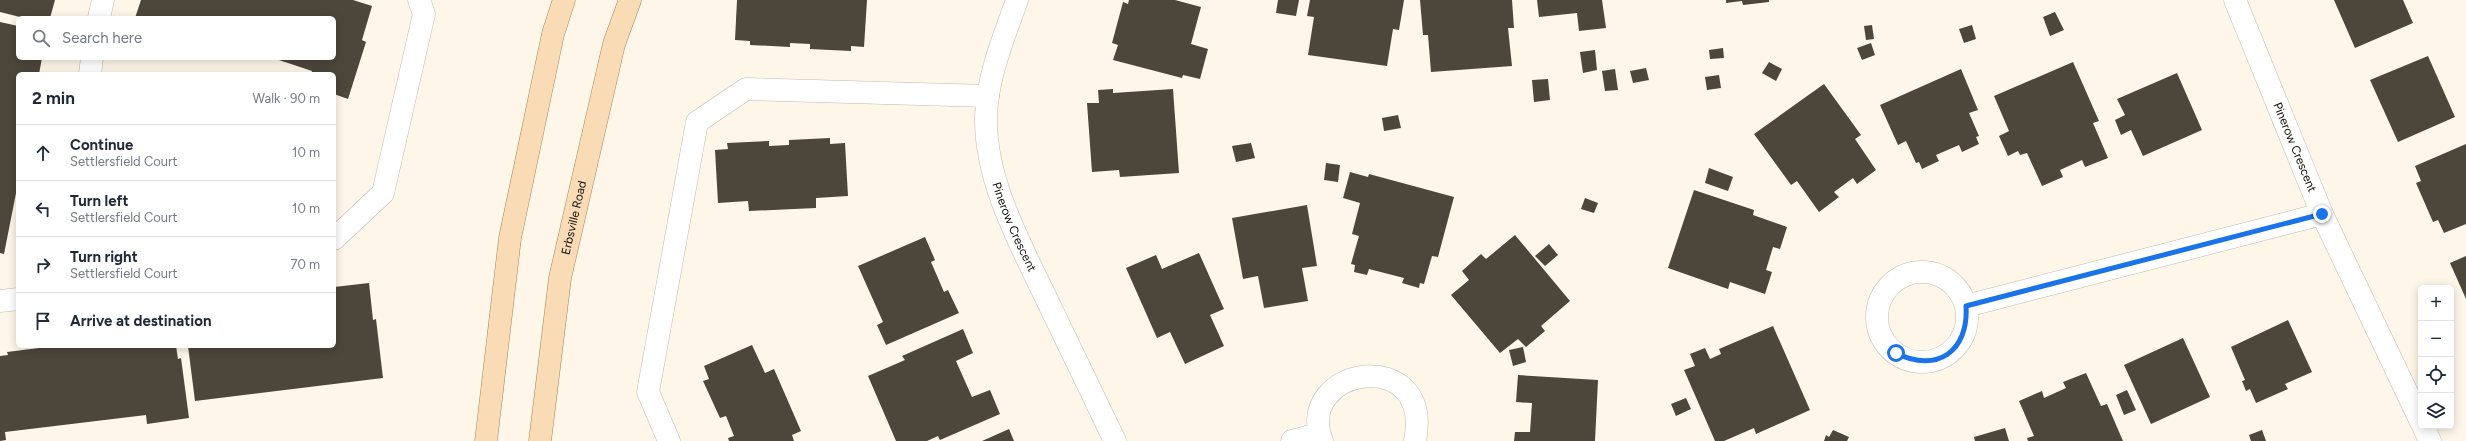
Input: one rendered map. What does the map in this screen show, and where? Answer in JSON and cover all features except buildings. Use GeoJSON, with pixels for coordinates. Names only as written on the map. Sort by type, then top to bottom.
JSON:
{"type":"FeatureCollection","features":[{"type":"Feature","properties":{"kind":"main road"},"geometry":{"type":"LineString","coordinates":[[486,441],[510,238],[553,34],[564,0]]}},
{"type":"Feature","properties":{"kind":"main road","name":"Erbsville Road"},"geometry":{"type":"LineString","coordinates":[[540,441],[560,278],[614,44],[630,0]]}},
{"type":"Feature","properties":{"kind":"street"},"geometry":{"type":"LineString","coordinates":[[99,16],[103,0]]}},
{"type":"Feature","properties":{"kind":"street"},"geometry":{"type":"LineString","coordinates":[[336,237],[383,193],[424,14],[419,0]]}},
{"type":"Feature","properties":{"kind":"street","name":"Pinerow Crescent"},"geometry":{"type":"LineString","coordinates":[[1017,0],[1004,37],[988,96],[986,118],[992,164],[1009,221],[1115,441]]}},
{"type":"Feature","properties":{"kind":"street","name":"Pinerow Crescent"},"geometry":{"type":"LineString","coordinates":[[2235,0],[2322,214],[2418,416]]}},
{"type":"Feature","properties":{"kind":"street"},"geometry":{"type":"LineString","coordinates":[[90,72],[92,60]]}},
{"type":"Feature","properties":{"kind":"street"},"geometry":{"type":"LineString","coordinates":[[669,441],[648,392],[697,122],[746,89],[988,96]]}},
{"type":"Feature","properties":{"kind":"street"},"geometry":{"type":"LineString","coordinates":[[1966,306],[2322,214]]}},
{"type":"Feature","properties":{"kind":"street"},"geometry":{"type":"LineString","coordinates":[[1916,273],[1934,274],[1948,281],[1959,292],[1966,306],[1967,322],[1963,337],[1954,350],[1936,360],[1915,361],[1896,353],[1886,344],[1879,330],[1879,307],[1884,293],[1901,277],[1916,273]]}},
{"type":"Feature","properties":{"kind":"street"},"geometry":{"type":"LineString","coordinates":[[0,301],[16,299]]}},
{"type":"Feature","properties":{"kind":"street"},"geometry":{"type":"LineString","coordinates":[[1292,441],[1320,438],[1319,417],[1325,400],[1341,382],[1365,375],[1383,377],[1398,384],[1410,397],[1415,408],[1418,424],[1415,441]]}},
{"type":"Feature","properties":{"kind":"street"},"geometry":{"type":"LineString","coordinates":[[2424,429],[2430,441]]}},
{"type":"Feature","properties":{"kind":"route"},"geometry":{"type":"LineString","coordinates":[[1896,353],[1910,360],[1921,362],[1936,360],[1954,350],[1963,337],[1967,322],[1966,306],[2322,214]]}}]}
